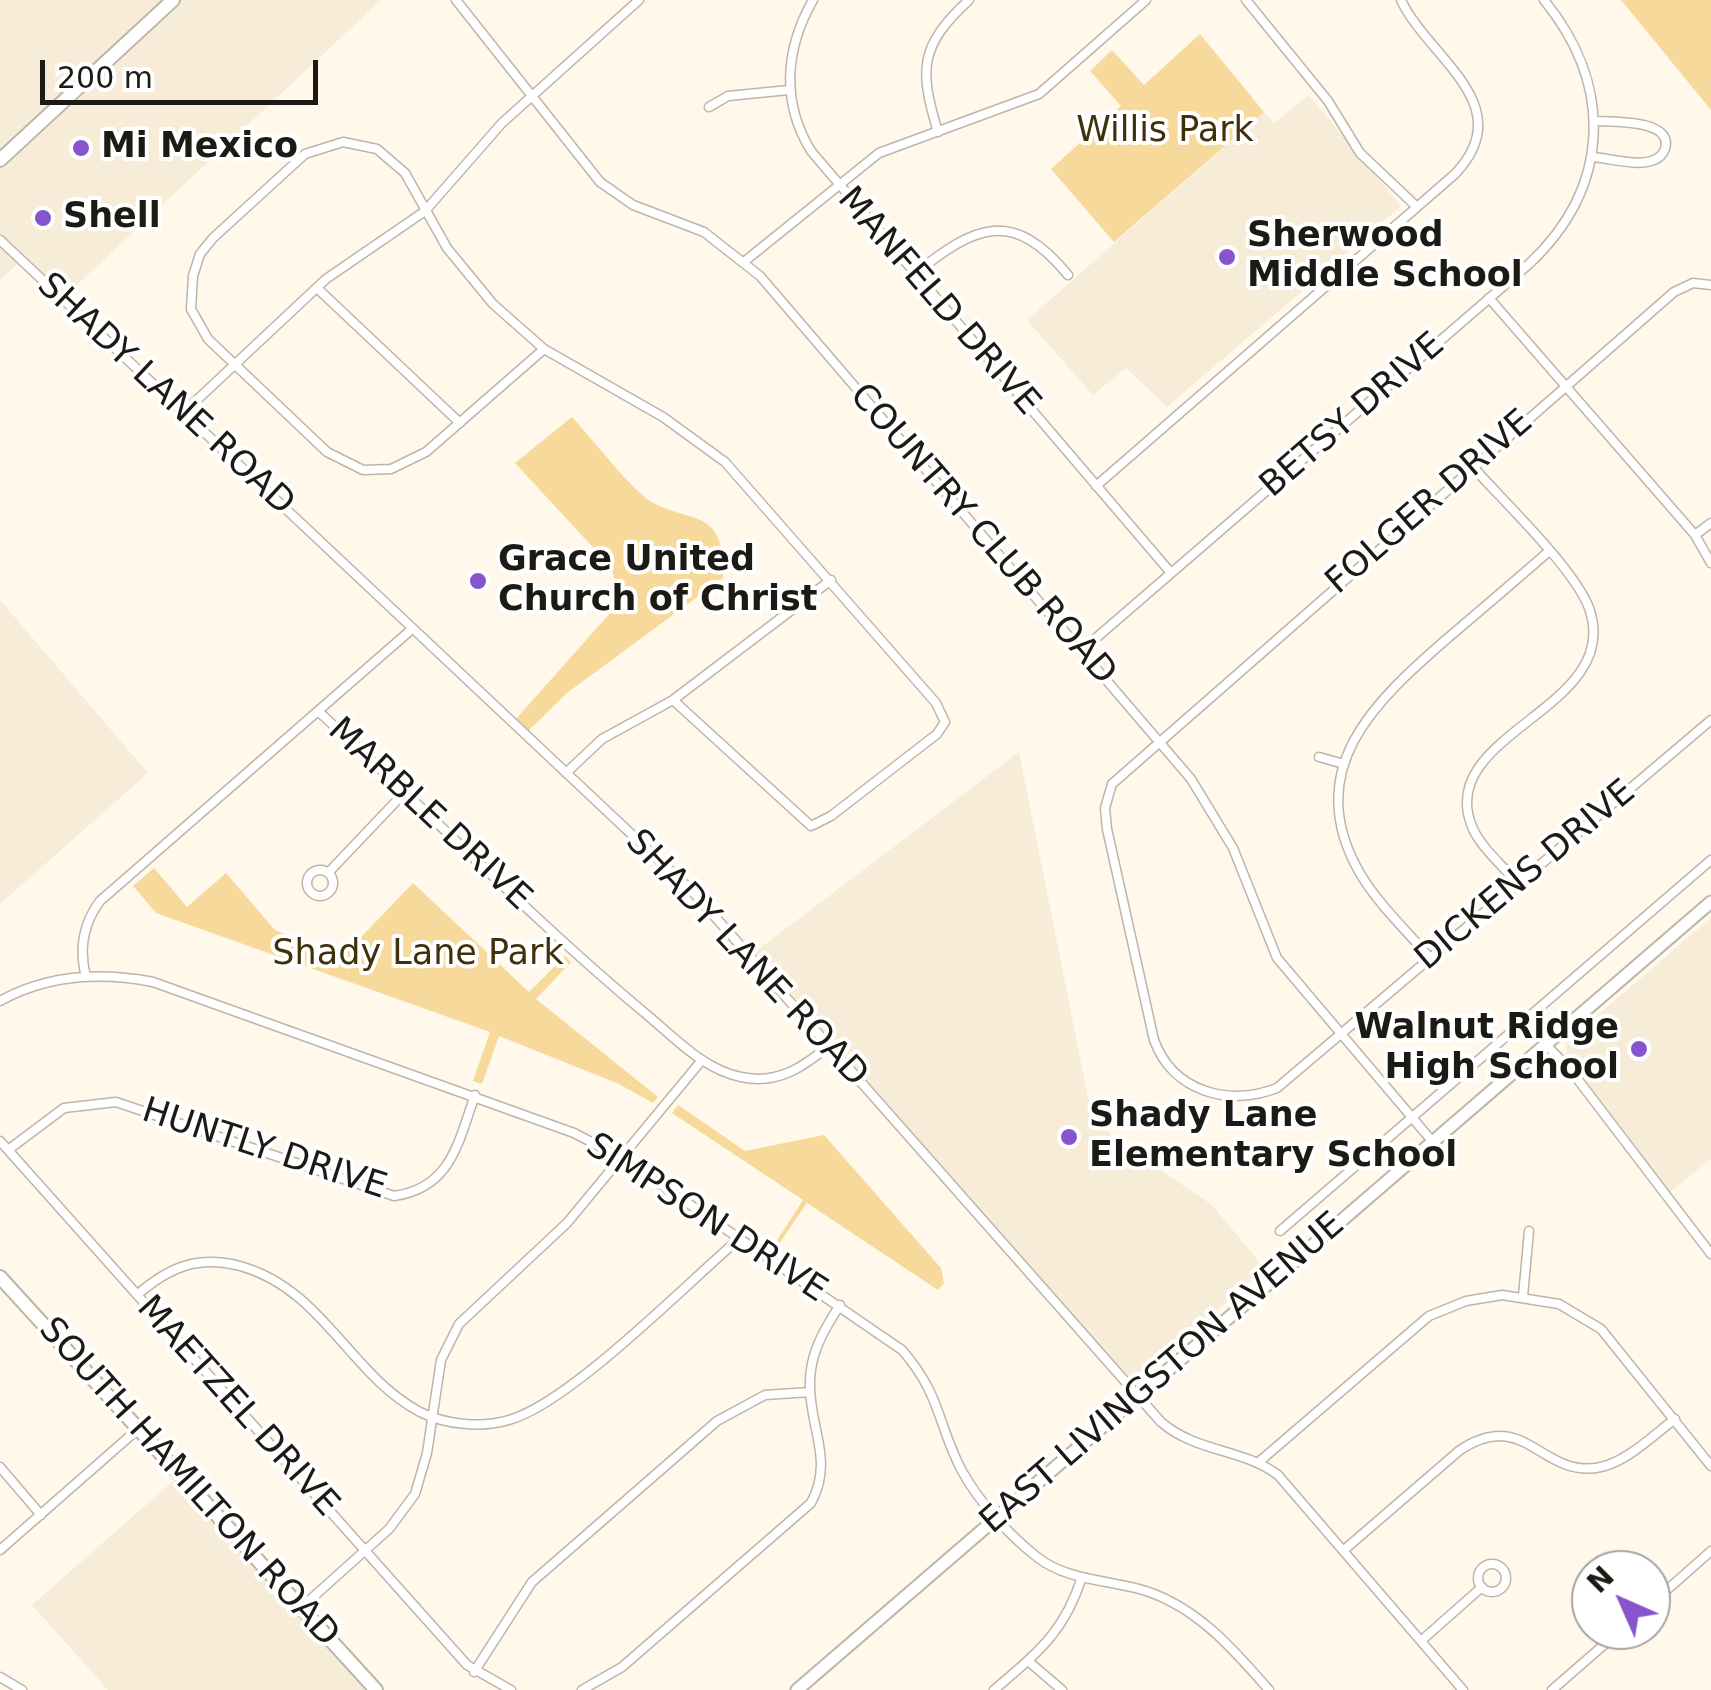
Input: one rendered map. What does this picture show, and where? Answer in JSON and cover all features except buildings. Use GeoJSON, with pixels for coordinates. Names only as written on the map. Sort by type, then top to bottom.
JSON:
{"type":"FeatureCollection","features":[{"type":"Feature","properties":{"kind":"main road"},"geometry":{"type":"LineString","coordinates":[[0,160],[173,0]]}},
{"type":"Feature","properties":{"kind":"main road","name":"EAST LIVINGSTON AVENUE"},"geometry":{"type":"LineString","coordinates":[[796,1690],[1711,902]]}},
{"type":"Feature","properties":{"kind":"main road","name":"SOUTH HAMILTON ROAD"},"geometry":{"type":"LineString","coordinates":[[0,1277],[376,1690]]}},
{"type":"Feature","properties":{"kind":"street"},"geometry":{"type":"LineString","coordinates":[[183,413],[316,288],[425,211],[491,134],[639,0]]}},
{"type":"Feature","properties":{"kind":"street","name":"MANFELD DRIVE"},"geometry":{"type":"LineString","coordinates":[[813,0],[799,24],[789,90],[804,139],[838,185],[1171,574]]}},
{"type":"Feature","properties":{"kind":"street"},"geometry":{"type":"LineString","coordinates":[[938,132],[926,94],[925,65],[939,30],[969,0]]}},
{"type":"Feature","properties":{"kind":"street"},"geometry":{"type":"LineString","coordinates":[[745,261],[879,153],[1039,94],[1146,0]]}},
{"type":"Feature","properties":{"kind":"street"},"geometry":{"type":"LineString","coordinates":[[1246,0],[1328,101],[1360,153],[1417,207]]}},
{"type":"Feature","properties":{"kind":"street"},"geometry":{"type":"LineString","coordinates":[[1096,486],[1464,165],[1476,142],[1478,118],[1468,90],[1400,0]]}},
{"type":"Feature","properties":{"kind":"street","name":"BETSY DRIVE"},"geometry":{"type":"LineString","coordinates":[[1081,651],[1489,298],[1555,236],[1578,200],[1592,157],[1594,121],[1586,68],[1544,0]]}},
{"type":"Feature","properties":{"kind":"street","name":"COUNTRY CLUB ROAD"},"geometry":{"type":"LineString","coordinates":[[463,2],[581,162],[611,191],[646,210],[704,232],[745,261],[1081,651],[1216,816],[1277,958],[1432,1141]]}},
{"type":"Feature","properties":{"kind":"street"},"geometry":{"type":"LineString","coordinates":[[708,107],[728,96],[789,90]]}},
{"type":"Feature","properties":{"kind":"street"},"geometry":{"type":"LineString","coordinates":[[1592,157],[1650,161],[1662,155],[1666,146],[1664,137],[1654,127],[1594,121]]}},
{"type":"Feature","properties":{"kind":"street"},"geometry":{"type":"LineString","coordinates":[[544,348],[460,423],[403,465],[363,470],[327,452],[234,365],[200,329],[191,308],[190,291],[200,254],[213,238],[296,161],[323,146],[354,143],[386,155],[405,173],[472,282],[544,348],[663,416],[725,462],[940,708],[944,722],[937,734],[831,816],[812,826],[673,700]]}},
{"type":"Feature","properties":{"kind":"street"},"geometry":{"type":"LineString","coordinates":[[915,274],[954,242],[988,230],[1024,235],[1044,248],[1068,275]]}},
{"type":"Feature","properties":{"kind":"street","name":"SHADY LANE ROAD"},"geometry":{"type":"LineString","coordinates":[[0,240],[707,906],[1161,1422],[1189,1442],[1260,1461],[1296,1492],[1462,1690]]}},
{"type":"Feature","properties":{"kind":"street","name":"FOLGER DRIVE"},"geometry":{"type":"LineString","coordinates":[[1341,1034],[1288,1081],[1252,1097],[1205,1092],[1176,1074],[1154,1040],[1105,808],[1119,774],[1674,292],[1693,283],[1711,285]]}},
{"type":"Feature","properties":{"kind":"street"},"geometry":{"type":"LineString","coordinates":[[316,288],[460,423]]}},
{"type":"Feature","properties":{"kind":"street"},"geometry":{"type":"LineString","coordinates":[[1489,298],[1694,535],[1711,563]]}},
{"type":"Feature","properties":{"kind":"street"},"geometry":{"type":"LineString","coordinates":[[1473,467],[1578,587],[1590,612],[1593,635],[1588,659],[1566,689],[1480,765],[1467,800],[1476,834],[1518,884]]}},
{"type":"Feature","properties":{"kind":"street"},"geometry":{"type":"LineString","coordinates":[[1694,535],[1711,523]]}},
{"type":"Feature","properties":{"kind":"street"},"geometry":{"type":"LineString","coordinates":[[1430,958],[1369,887],[1352,856],[1342,818],[1344,764],[1362,722],[1380,699],[1548,552]]}},
{"type":"Feature","properties":{"kind":"street"},"geometry":{"type":"LineString","coordinates":[[566,773],[602,740],[673,700],[830,580]]}},
{"type":"Feature","properties":{"kind":"street"},"geometry":{"type":"LineString","coordinates":[[86,977],[84,937],[100,901],[412,630]]}},
{"type":"Feature","properties":{"kind":"street","name":"MARBLE DRIVE"},"geometry":{"type":"LineString","coordinates":[[320,712],[606,981],[702,1060],[728,1074],[762,1080],[792,1072],[830,1045]]}},
{"type":"Feature","properties":{"kind":"street","name":"DICKENS DRIVE"},"geometry":{"type":"LineString","coordinates":[[1341,1034],[1711,720]]}},
{"type":"Feature","properties":{"kind":"street"},"geometry":{"type":"LineString","coordinates":[[1319,757],[1344,764]]}},
{"type":"Feature","properties":{"kind":"street"},"geometry":{"type":"LineString","coordinates":[[328,874],[404,794]]}},
{"type":"Feature","properties":{"kind":"street"},"geometry":{"type":"LineString","coordinates":[[1280,1231],[1711,860]]}},
{"type":"Feature","properties":{"kind":"street","name":"SIMPSON DRIVE"},"geometry":{"type":"LineString","coordinates":[[0,1001],[35,986],[86,977],[153,982],[475,1095],[560,1127],[622,1158],[885,1335],[917,1367],[940,1406],[962,1470],[998,1517],[1040,1560],[1082,1577],[1149,1592],[1194,1615],[1269,1690]]}},
{"type":"Feature","properties":{"kind":"street"},"geometry":{"type":"LineString","coordinates":[[1546,1044],[1569,1068],[1711,1254]]}},
{"type":"Feature","properties":{"kind":"street"},"geometry":{"type":"LineString","coordinates":[[302,1607],[389,1529],[415,1494],[441,1360],[459,1324],[567,1224],[702,1060]]}},
{"type":"Feature","properties":{"kind":"street","name":"HUNTLY DRIVE"},"geometry":{"type":"LineString","coordinates":[[8,1150],[64,1108],[116,1102],[394,1196],[423,1189],[448,1168],[475,1095]]}},
{"type":"Feature","properties":{"kind":"street","name":"MAETZEL DRIVE"},"geometry":{"type":"LineString","coordinates":[[0,1141],[474,1672]]}},
{"type":"Feature","properties":{"kind":"street"},"geometry":{"type":"LineString","coordinates":[[1523,1296],[1529,1231]]}},
{"type":"Feature","properties":{"kind":"street"},"geometry":{"type":"LineString","coordinates":[[137,1295],[160,1275],[194,1262],[227,1263],[262,1273],[311,1305],[392,1392],[432,1417],[488,1423],[540,1408],[740,1238]]}},
{"type":"Feature","properties":{"kind":"street"},"geometry":{"type":"LineString","coordinates":[[1260,1461],[1429,1316],[1482,1296],[1523,1296],[1559,1304],[1601,1329],[1711,1466]]}},
{"type":"Feature","properties":{"kind":"street"},"geometry":{"type":"LineString","coordinates":[[582,1690],[622,1667],[810,1503],[818,1488],[824,1456],[810,1392],[814,1354],[840,1305]]}},
{"type":"Feature","properties":{"kind":"street"},"geometry":{"type":"LineString","coordinates":[[511,1690],[474,1672],[532,1582],[717,1421],[765,1396],[810,1392]]}},
{"type":"Feature","properties":{"kind":"street"},"geometry":{"type":"LineString","coordinates":[[1344,1550],[1460,1450],[1479,1439],[1518,1438],[1560,1464],[1598,1468],[1624,1457],[1674,1420]]}},
{"type":"Feature","properties":{"kind":"street"},"geometry":{"type":"LineString","coordinates":[[0,1550],[138,1429]]}},
{"type":"Feature","properties":{"kind":"street"},"geometry":{"type":"LineString","coordinates":[[0,1467],[41,1515]]}},
{"type":"Feature","properties":{"kind":"street"},"geometry":{"type":"LineString","coordinates":[[1671,1586],[1711,1551]]}},
{"type":"Feature","properties":{"kind":"street"},"geometry":{"type":"LineString","coordinates":[[994,1690],[1066,1620],[1082,1577]]}},
{"type":"Feature","properties":{"kind":"street"},"geometry":{"type":"LineString","coordinates":[[1422,1640],[1482,1587]]}},
{"type":"Feature","properties":{"kind":"street"},"geometry":{"type":"LineString","coordinates":[[1552,1690],[1598,1650]]}},
{"type":"Feature","properties":{"kind":"street"},"geometry":{"type":"LineString","coordinates":[[1028,1660],[1062,1690]]}},
{"type":"Feature","properties":{"kind":"street"},"geometry":{"type":"LineString","coordinates":[[0,1677],[22,1690]]}},
{"type":"Feature","properties":{"kind":"shaded area"},"geometry":{"type":"Polygon","coordinates":[[[0,0],[381,0],[62,299],[22,260],[0,280],[0,0]]]}},
{"type":"Feature","properties":{"kind":"shaded area"},"geometry":{"type":"Polygon","coordinates":[[[1309,95],[1401,206],[1167,407],[1126,368],[1093,395],[1027,320],[1264,112],[1274,123],[1309,95]]]}},
{"type":"Feature","properties":{"kind":"shaded area"},"geometry":{"type":"Polygon","coordinates":[[[0,600],[148,773],[0,904],[0,600]]]}},
{"type":"Feature","properties":{"kind":"shaded area"},"geometry":{"type":"Polygon","coordinates":[[[1019,752],[1090,1107],[1113,1138],[1212,1205],[1265,1269],[1136,1380],[1128,1379],[755,952],[1019,752]]]}},
{"type":"Feature","properties":{"kind":"shaded area","name":"Walnut Ridge High School"},"geometry":{"type":"Polygon","coordinates":[[[1711,918],[1711,1159],[1670,1192],[1567,1056],[1566,1042],[1711,918]]]}},
{"type":"Feature","properties":{"kind":"shaded area"},"geometry":{"type":"Polygon","coordinates":[[[180,1475],[378,1690],[108,1690],[32,1605],[180,1475]]]}},
{"type":"Feature","properties":{"kind":"green space"},"geometry":{"type":"Polygon","coordinates":[[[1621,0],[1711,0],[1711,110],[1621,0]]]}},
{"type":"Feature","properties":{"kind":"green space","name":"Willis Park"},"geometry":{"type":"Polygon","coordinates":[[[1200,34],[1264,112],[1114,242],[1051,169],[1121,106],[1090,71],[1112,50],[1144,85],[1200,34]]]}},
{"type":"Feature","properties":{"kind":"green space"},"geometry":{"type":"Polygon","coordinates":[[[572,417],[641,494],[655,504],[709,525],[722,553],[723,578],[567,693],[527,732],[515,720],[611,612],[618,592],[611,567],[515,463],[572,417]]]}},
{"type":"Feature","properties":{"kind":"green space","name":"Shady Lane Park"},"geometry":{"type":"Polygon","coordinates":[[[154,868],[187,907],[226,873],[275,930],[341,958],[413,883],[529,992],[565,956],[571,962],[536,999],[658,1097],[653,1103],[619,1084],[499,1036],[482,1084],[473,1081],[490,1032],[156,913],[133,886],[154,868]]]}},
{"type":"Feature","properties":{"kind":"green space"},"geometry":{"type":"Polygon","coordinates":[[[678,1105],[745,1151],[824,1135],[941,1268],[944,1283],[938,1290],[807,1203],[777,1247],[774,1245],[803,1200],[672,1113],[678,1105]]]}},
{"type":"Feature","properties":{"kind":"place","name":"Mi Mexico"},"geometry":{"type":"Point","coordinates":[81,148]}},
{"type":"Feature","properties":{"kind":"place","name":"Shell"},"geometry":{"type":"Point","coordinates":[43,218]}},
{"type":"Feature","properties":{"kind":"place","name":"Sherwood Middle School"},"geometry":{"type":"Point","coordinates":[1227,257]}},
{"type":"Feature","properties":{"kind":"place","name":"Grace United Church of Christ"},"geometry":{"type":"Point","coordinates":[478,581]}},
{"type":"Feature","properties":{"kind":"place","name":"Walnut Ridge High School"},"geometry":{"type":"Point","coordinates":[1639,1049]}},
{"type":"Feature","properties":{"kind":"place","name":"Shady Lane Elementary School"},"geometry":{"type":"Point","coordinates":[1069,1137]}}]}
